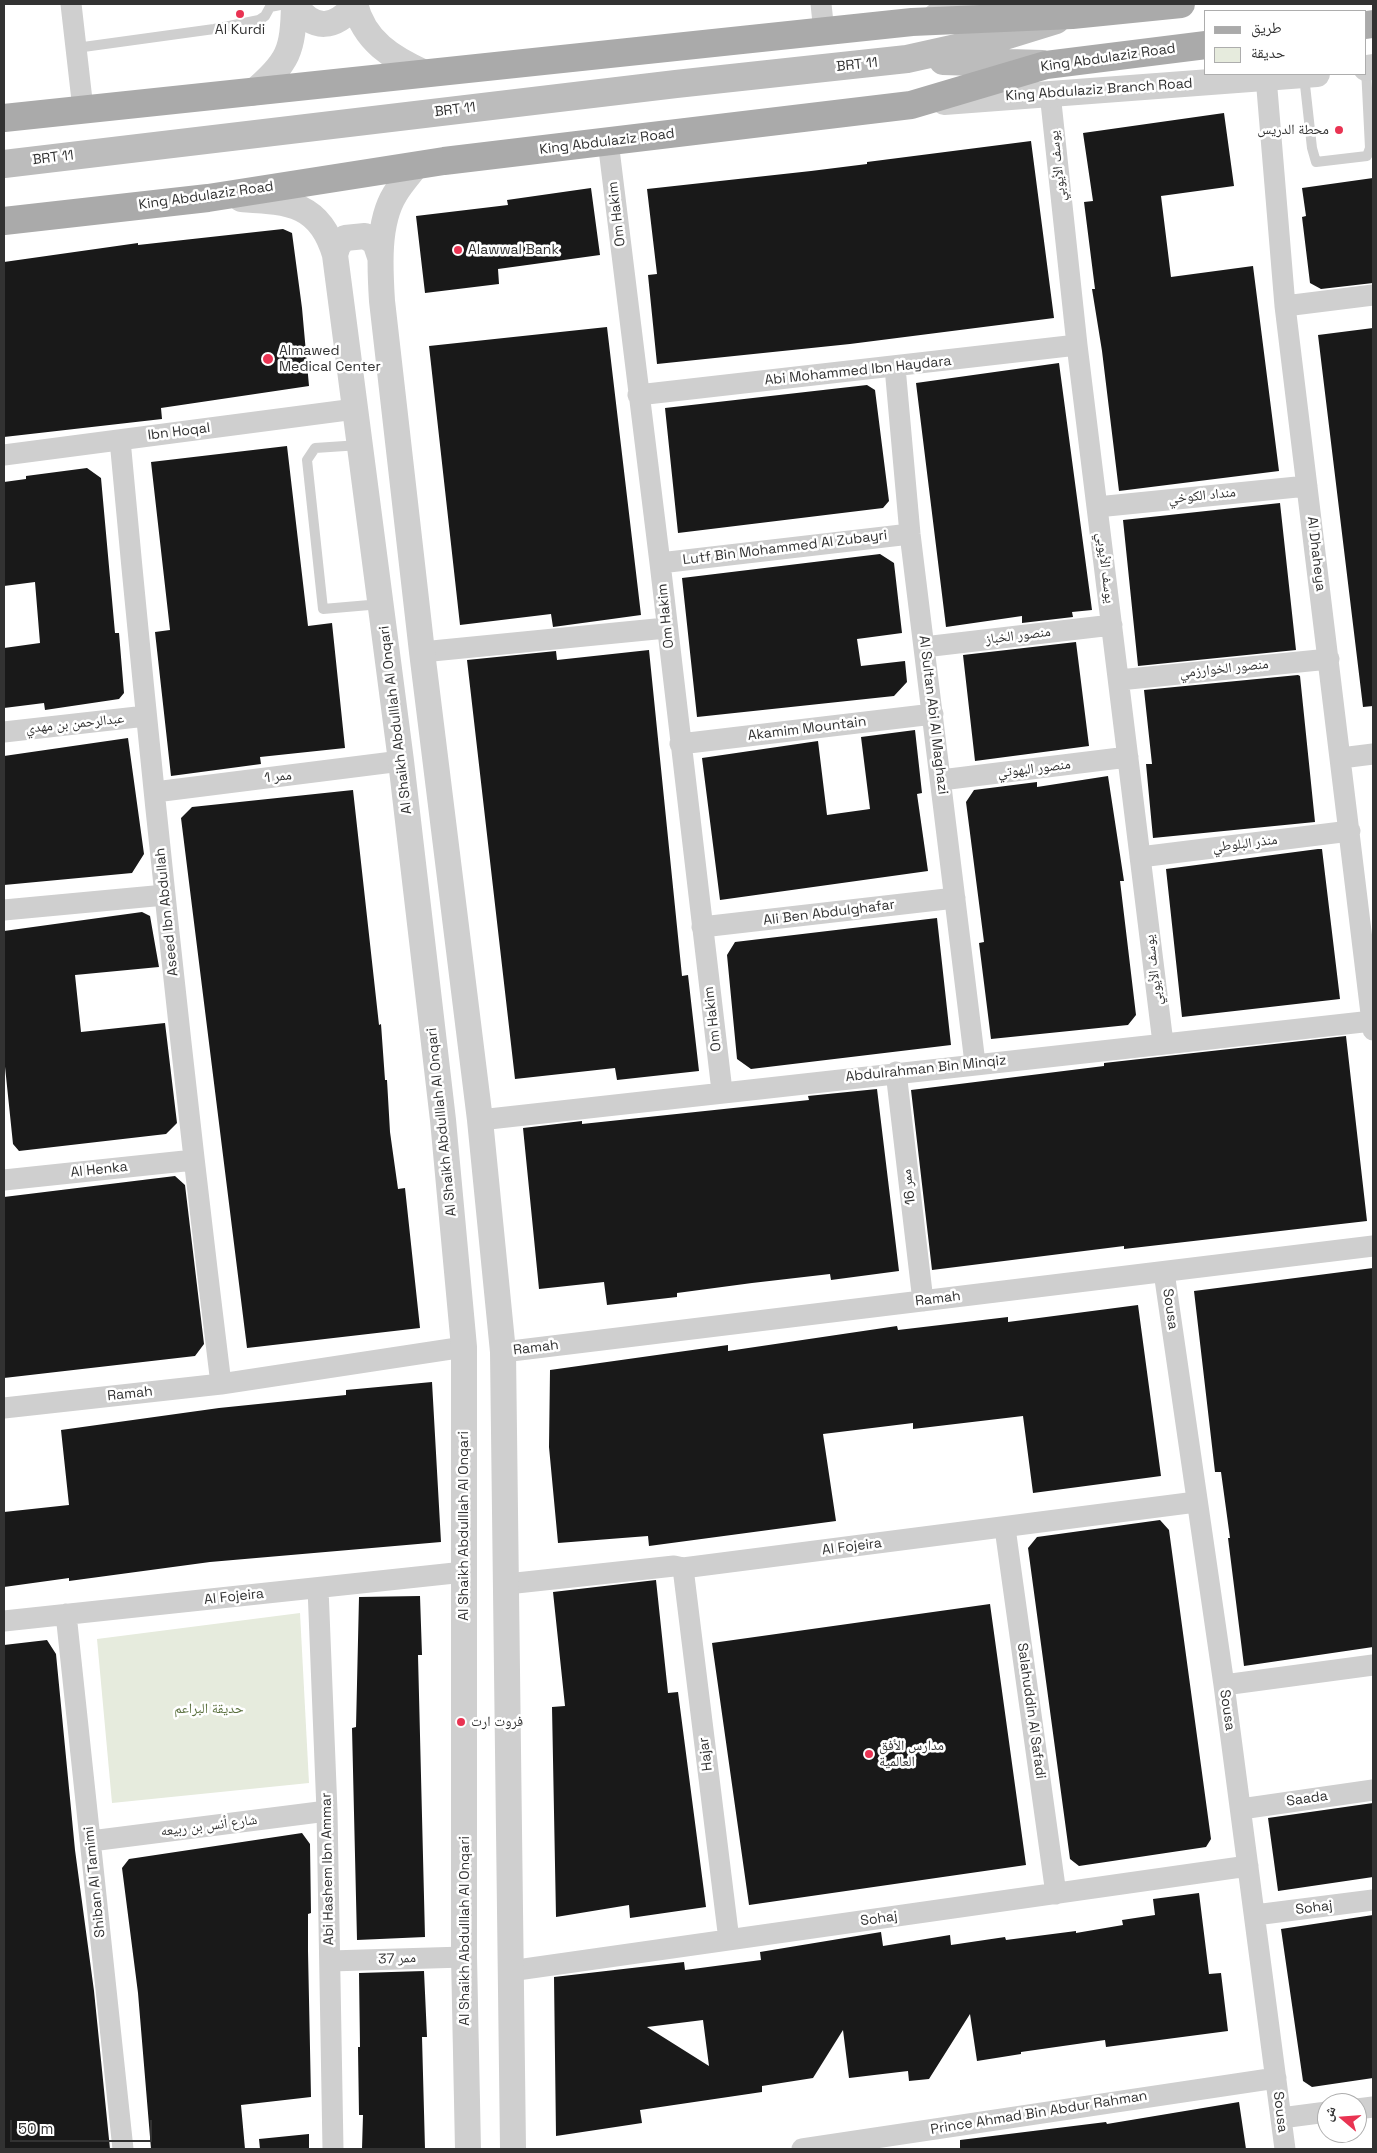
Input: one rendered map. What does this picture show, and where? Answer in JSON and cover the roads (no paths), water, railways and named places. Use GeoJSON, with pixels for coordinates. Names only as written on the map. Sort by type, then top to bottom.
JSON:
{"type":"FeatureCollection","features":[{"type":"Feature","properties":{"kind":"main road"},"geometry":{"type":"LineString","coordinates":[[4,118],[912,22],[1072,15],[1181,4]]}},
{"type":"Feature","properties":{"kind":"main road","name":"BRT 11"},"geometry":{"type":"LineString","coordinates":[[4,164],[676,84],[906,59],[988,41],[1072,15]]}},
{"type":"Feature","properties":{"kind":"main road","name":"King Abdulaziz Road"},"geometry":{"type":"LineString","coordinates":[[4,221],[208,198],[416,166],[911,105],[1046,64],[1204,45]]}},
{"type":"Feature","properties":{"kind":"main road","name":"BRT 11"},"geometry":{"type":"LineString","coordinates":[[906,59],[1046,64]]}},
{"type":"Feature","properties":{"kind":"street"},"geometry":{"type":"LineString","coordinates":[[71,4],[83,109]]}},
{"type":"Feature","properties":{"kind":"street"},"geometry":{"type":"LineString","coordinates":[[294,4],[302,15],[311,21],[322,24],[334,23],[342,18],[355,4]]}},
{"type":"Feature","properties":{"kind":"street"},"geometry":{"type":"LineString","coordinates":[[252,93],[276,72],[284,60],[294,36],[294,4]]}},
{"type":"Feature","properties":{"kind":"street"},"geometry":{"type":"LineString","coordinates":[[355,4],[359,19],[376,44],[400,62],[425,73]]}},
{"type":"Feature","properties":{"kind":"street"},"geometry":{"type":"LineString","coordinates":[[821,4],[824,32]]}},
{"type":"Feature","properties":{"kind":"street"},"geometry":{"type":"LineString","coordinates":[[912,22],[981,4]]}},
{"type":"Feature","properties":{"kind":"street","name":"King Abdulaziz Branch Road"},"geometry":{"type":"LineString","coordinates":[[911,105],[1050,93],[1310,75]]}},
{"type":"Feature","properties":{"kind":"street","name":"Al Dhaheya"},"geometry":{"type":"LineString","coordinates":[[1266,77],[1285,306],[1373,1026]]}},
{"type":"Feature","properties":{"kind":"street","name":"يوسف الأيوبي"},"geometry":{"type":"LineString","coordinates":[[1050,93],[1077,345],[1163,1043]]}},
{"type":"Feature","properties":{"kind":"street","name":"Om Hakim"},"geometry":{"type":"LineString","coordinates":[[608,142],[722,1092]]}},
{"type":"Feature","properties":{"kind":"street"},"geometry":{"type":"LineString","coordinates":[[416,166],[394,195],[387,216],[380,257],[382,301],[422,652],[480,1120],[503,1352],[513,2149]]}},
{"type":"Feature","properties":{"kind":"street","name":"Al Shaikh Abdulllah Al Onqari"},"geometry":{"type":"LineString","coordinates":[[208,198],[284,202],[310,212],[321,224],[331,242],[335,255],[361,445],[382,604],[443,1120],[464,1347],[464,1957],[468,2149]]}},
{"type":"Feature","properties":{"kind":"street"},"geometry":{"type":"LineString","coordinates":[[335,255],[338,245],[345,238],[365,236],[375,242],[380,257]]}},
{"type":"Feature","properties":{"kind":"street"},"geometry":{"type":"LineString","coordinates":[[1285,306],[1373,295]]}},
{"type":"Feature","properties":{"kind":"street","name":"Abi Mohammed Ibn Haydara"},"geometry":{"type":"LineString","coordinates":[[638,395],[1077,345]]}},
{"type":"Feature","properties":{"kind":"street","name":"Al Sultan Abi Al Maghazi"},"geometry":{"type":"LineString","coordinates":[[895,367],[910,534],[976,1063]]}},
{"type":"Feature","properties":{"kind":"street","name":"Ibn Hoqal"},"geometry":{"type":"LineString","coordinates":[[4,454],[355,409]]}},
{"type":"Feature","properties":{"kind":"street","name":"Aseed Ibn Abdullah"},"geometry":{"type":"LineString","coordinates":[[120,440],[165,895],[221,1384]]}},
{"type":"Feature","properties":{"kind":"street","name":"منداد الكوخي"},"geometry":{"type":"LineString","coordinates":[[1097,507],[1307,486]]}},
{"type":"Feature","properties":{"kind":"street","name":"Lutf Bin Mohammed Al Zubayri"},"geometry":{"type":"LineString","coordinates":[[660,563],[910,534]]}},
{"type":"Feature","properties":{"kind":"street","name":"منصور الخباز"},"geometry":{"type":"LineString","coordinates":[[924,647],[1112,624]]}},
{"type":"Feature","properties":{"kind":"street"},"geometry":{"type":"LineString","coordinates":[[422,652],[666,628]]}},
{"type":"Feature","properties":{"kind":"street","name":"منصور الخوارزمي"},"geometry":{"type":"LineString","coordinates":[[1119,680],[1329,659]]}},
{"type":"Feature","properties":{"kind":"street","name":"Akamim Mountain"},"geometry":{"type":"LineString","coordinates":[[680,744],[933,714]]}},
{"type":"Feature","properties":{"kind":"street","name":"عبدالرحمن بن مهدي"},"geometry":{"type":"LineString","coordinates":[[4,732],[146,716]]}},
{"type":"Feature","properties":{"kind":"street"},"geometry":{"type":"LineString","coordinates":[[1341,758],[1373,754]]}},
{"type":"Feature","properties":{"kind":"street","name":"منصور البهوتي"},"geometry":{"type":"LineString","coordinates":[[941,780],[1128,757]]}},
{"type":"Feature","properties":{"kind":"street","name":"ممر 1"},"geometry":{"type":"LineString","coordinates":[[156,792],[401,761]]}},
{"type":"Feature","properties":{"kind":"street","name":"منذر البلوطي"},"geometry":{"type":"LineString","coordinates":[[1140,857],[1350,831]]}},
{"type":"Feature","properties":{"kind":"street"},"geometry":{"type":"LineString","coordinates":[[4,910],[165,895]]}},
{"type":"Feature","properties":{"kind":"street","name":"Ali Ben Abdulghafar"},"geometry":{"type":"LineString","coordinates":[[702,927],[955,898]]}},
{"type":"Feature","properties":{"kind":"street","name":"Abdulrahman Bin Minqiz"},"geometry":{"type":"LineString","coordinates":[[480,1120],[1163,1043],[1373,1026]]}},
{"type":"Feature","properties":{"kind":"street","name":"ممر 16"},"geometry":{"type":"LineString","coordinates":[[896,1072],[923,1301]]}},
{"type":"Feature","properties":{"kind":"street","name":"Al Henka"},"geometry":{"type":"LineString","coordinates":[[4,1180],[194,1160]]}},
{"type":"Feature","properties":{"kind":"street","name":"Ramah"},"geometry":{"type":"LineString","coordinates":[[503,1352],[1373,1246]]}},
{"type":"Feature","properties":{"kind":"street","name":"Sousa"},"geometry":{"type":"LineString","coordinates":[[1164,1272],[1224,1685],[1285,2149]]}},
{"type":"Feature","properties":{"kind":"street","name":"Ramah"},"geometry":{"type":"LineString","coordinates":[[4,1408],[221,1384],[464,1347]]}},
{"type":"Feature","properties":{"kind":"street","name":"Al Fojeira"},"geometry":{"type":"LineString","coordinates":[[507,1584],[674,1566],[683,1568],[1196,1502]]}},
{"type":"Feature","properties":{"kind":"street","name":"Salahuddin Al Safadi"},"geometry":{"type":"LineString","coordinates":[[1005,1528],[1056,1894]]}},
{"type":"Feature","properties":{"kind":"street","name":"Hajar"},"geometry":{"type":"LineString","coordinates":[[683,1568],[729,1940]]}},
{"type":"Feature","properties":{"kind":"street","name":"Al Fojeira"},"geometry":{"type":"LineString","coordinates":[[4,1621],[464,1572]]}},
{"type":"Feature","properties":{"kind":"street","name":"Abi Hashem Ibn Ammar"},"geometry":{"type":"LineString","coordinates":[[318,1588],[327,1811],[334,2149]]}},
{"type":"Feature","properties":{"kind":"street","name":"Shiban Al Tamimi"},"geometry":{"type":"LineString","coordinates":[[66,1614],[123,2149]]}},
{"type":"Feature","properties":{"kind":"street"},"geometry":{"type":"LineString","coordinates":[[1224,1685],[1373,1665]]}},
{"type":"Feature","properties":{"kind":"street","name":"Saada"},"geometry":{"type":"LineString","coordinates":[[1241,1809],[1373,1790]]}},
{"type":"Feature","properties":{"kind":"street","name":"شارع أنس بن ربيعه"},"geometry":{"type":"LineString","coordinates":[[91,1841],[327,1811]]}},
{"type":"Feature","properties":{"kind":"street","name":"Sohaj"},"geometry":{"type":"LineString","coordinates":[[510,1971],[1248,1866]]}},
{"type":"Feature","properties":{"kind":"street","name":"Sohaj"},"geometry":{"type":"LineString","coordinates":[[1255,1915],[1373,1900]]}},
{"type":"Feature","properties":{"kind":"street","name":"ممر 37"},"geometry":{"type":"LineString","coordinates":[[330,1961],[464,1957]]}},
{"type":"Feature","properties":{"kind":"street","name":"Prince Ahmad Bin Abdur Rahman"},"geometry":{"type":"LineString","coordinates":[[802,2149],[1276,2078]]}},
{"type":"Feature","properties":{"kind":"street"},"geometry":{"type":"LineString","coordinates":[[1281,2118],[1317,2113]]}},
{"type":"Feature","properties":{"kind":"lane"},"geometry":{"type":"LineString","coordinates":[[76,48],[214,29],[260,20],[265,16],[270,7],[285,4]]}},
{"type":"Feature","properties":{"kind":"lane"},"geometry":{"type":"LineString","coordinates":[[1310,75],[1312,148],[1316,162],[1330,162],[1367,156],[1370,148],[1366,75]]}},
{"type":"Feature","properties":{"kind":"lane"},"geometry":{"type":"LineString","coordinates":[[361,445],[315,448],[307,460],[323,609],[382,604]]}},
{"type":"Feature","properties":{"kind":"place","name":"Al Kurdi"},"geometry":{"type":"Point","coordinates":[240,14]}},
{"type":"Feature","properties":{"kind":"place","name":"محطة الدريس"},"geometry":{"type":"Point","coordinates":[1339,130]}},
{"type":"Feature","properties":{"kind":"place","name":"Alawwal Bank"},"geometry":{"type":"Point","coordinates":[458,250]}},
{"type":"Feature","properties":{"kind":"place","name":"Almawed Medical Center"},"geometry":{"type":"Point","coordinates":[268,359]}},
{"type":"Feature","properties":{"kind":"place","name":"فروت ارت"},"geometry":{"type":"Point","coordinates":[461,1722]}},
{"type":"Feature","properties":{"kind":"place","name":"مدارس الأفق العالمية"},"geometry":{"type":"Point","coordinates":[869,1754]}},
{"type":"Feature","properties":{"kind":"park label","name":"حديقة البراعم"},"geometry":{"type":"Point","coordinates":[209,1709]}}]}
